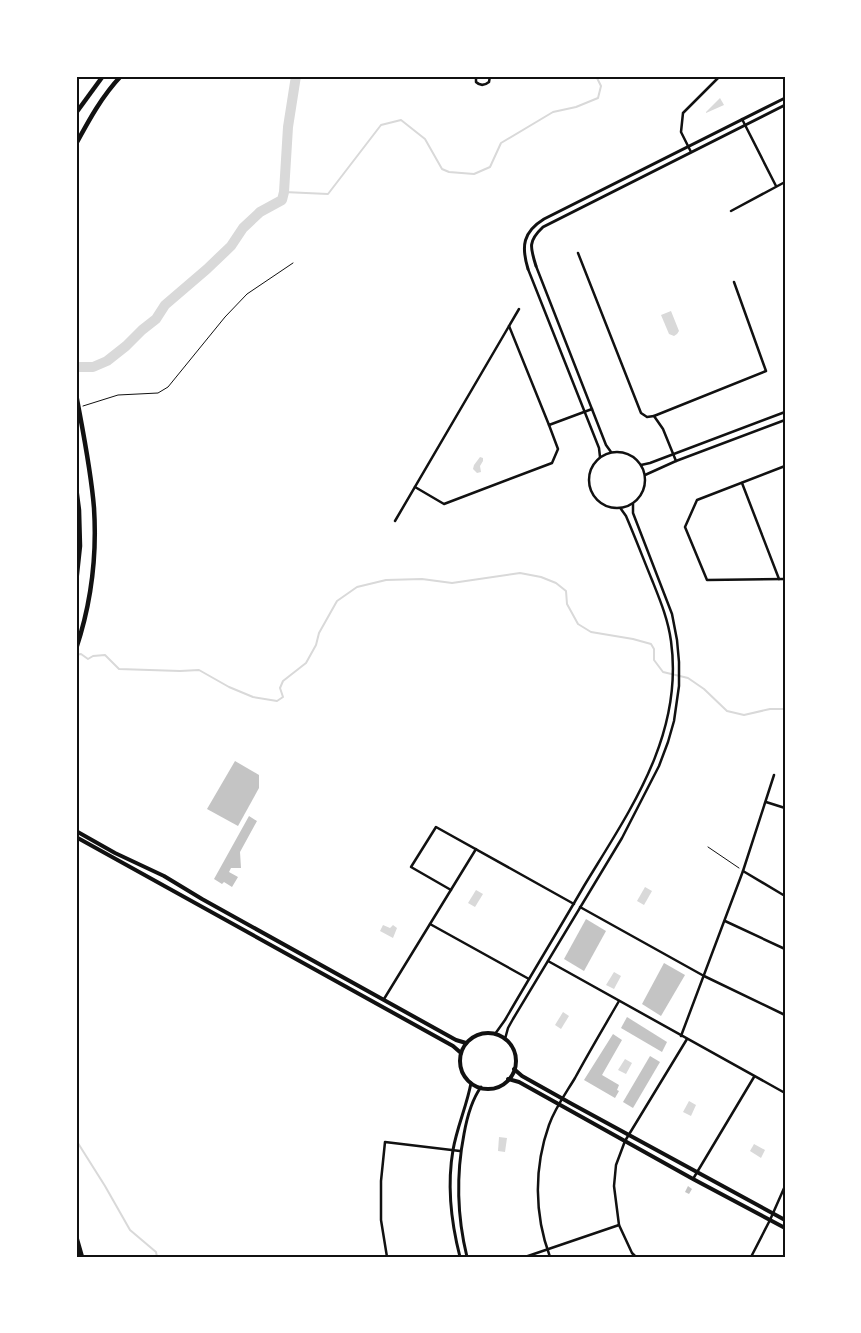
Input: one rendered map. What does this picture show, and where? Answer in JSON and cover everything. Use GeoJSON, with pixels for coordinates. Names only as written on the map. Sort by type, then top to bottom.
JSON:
{"type":"FeatureCollection","features":[{"type":"Feature","properties":{"kind":"highway"},"geometry":{"type":"LineString","coordinates":[[76,113],[103,76]]}},
{"type":"Feature","properties":{"kind":"highway"},"geometry":{"type":"LineString","coordinates":[[76,144],[107,92],[121,76]]}},
{"type":"Feature","properties":{"kind":"highway"},"geometry":{"type":"LineString","coordinates":[[76,394],[94,508],[95,550],[85,621],[76,649]]}},
{"type":"Feature","properties":{"kind":"highway"},"geometry":{"type":"LineString","coordinates":[[76,487],[80,546],[76,583]]}},
{"type":"Feature","properties":{"kind":"highway"},"geometry":{"type":"LineString","coordinates":[[76,1236],[82,1257]]}},
{"type":"Feature","properties":{"kind":"main road"},"geometry":{"type":"LineString","coordinates":[[76,831],[164,876],[456,1040],[466,1043]]}},
{"type":"Feature","properties":{"kind":"main road"},"geometry":{"type":"LineString","coordinates":[[76,837],[453,1046],[461,1053]]}},
{"type":"Feature","properties":{"kind":"main road"},"geometry":{"type":"LineString","coordinates":[[482,1033],[495,1034],[506,1039],[515,1056],[514,1069],[508,1079],[503,1084],[488,1088],[481,1088],[471,1083],[463,1073],[461,1066],[461,1053],[466,1043],[482,1033]]}},
{"type":"Feature","properties":{"kind":"main road"},"geometry":{"type":"LineString","coordinates":[[514,1069],[522,1076],[785,1220]]}},
{"type":"Feature","properties":{"kind":"main road"},"geometry":{"type":"LineString","coordinates":[[508,1079],[519,1082],[785,1228]]}},
{"type":"Feature","properties":{"kind":"street"},"geometry":{"type":"LineString","coordinates":[[76,81],[79,76]]}},
{"type":"Feature","properties":{"kind":"street"},"geometry":{"type":"LineString","coordinates":[[476,76],[476,82],[481,85],[489,82],[490,76]]}},
{"type":"Feature","properties":{"kind":"street"},"geometry":{"type":"LineString","coordinates":[[692,152],[681,132],[683,113],[720,76]]}},
{"type":"Feature","properties":{"kind":"street"},"geometry":{"type":"LineString","coordinates":[[600,457],[599,448],[525,260],[524,246],[530,230],[544,219],[785,98]]}},
{"type":"Feature","properties":{"kind":"street"},"geometry":{"type":"LineString","coordinates":[[611,452],[606,445],[536,266],[531,244],[533,238],[543,227],[785,105]]}},
{"type":"Feature","properties":{"kind":"street"},"geometry":{"type":"LineString","coordinates":[[742,119],[776,186]]}},
{"type":"Feature","properties":{"kind":"street"},"geometry":{"type":"LineString","coordinates":[[731,211],[785,182]]}},
{"type":"Feature","properties":{"kind":"street"},"geometry":{"type":"LineString","coordinates":[[578,253],[641,413],[647,417],[654,416],[766,371],[734,282]]}},
{"type":"Feature","properties":{"kind":"street"},"geometry":{"type":"LineString","coordinates":[[395,521],[518,309]]}},
{"type":"Feature","properties":{"kind":"street"},"geometry":{"type":"LineString","coordinates":[[415,487],[444,504],[552,463],[558,449],[509,326]]}},
{"type":"Feature","properties":{"kind":"street"},"geometry":{"type":"LineString","coordinates":[[549,425],[592,409]]}},
{"type":"Feature","properties":{"kind":"street"},"geometry":{"type":"LineString","coordinates":[[641,465],[785,412]]}},
{"type":"Feature","properties":{"kind":"street"},"geometry":{"type":"LineString","coordinates":[[654,416],[663,428],[676,461]]}},
{"type":"Feature","properties":{"kind":"street"},"geometry":{"type":"LineString","coordinates":[[644,475],[785,420]]}},
{"type":"Feature","properties":{"kind":"street"},"geometry":{"type":"LineString","coordinates":[[611,452],[631,456],[641,465],[644,475],[644,488],[638,499],[633,504],[621,509],[613,509],[599,503],[594,498],[588,484],[588,476],[594,462],[611,452]]}},
{"type":"Feature","properties":{"kind":"street"},"geometry":{"type":"LineString","coordinates":[[785,466],[697,500],[685,527],[707,580],[785,579]]}},
{"type":"Feature","properties":{"kind":"street"},"geometry":{"type":"LineString","coordinates":[[742,483],[779,579]]}},
{"type":"Feature","properties":{"kind":"street"},"geometry":{"type":"LineString","coordinates":[[506,1039],[508,1028],[622,838],[659,766],[674,721],[679,686],[677,640],[672,614],[633,513],[633,504]]}},
{"type":"Feature","properties":{"kind":"street"},"geometry":{"type":"LineString","coordinates":[[495,1034],[615,835],[654,763],[668,720],[673,662],[666,616],[626,516],[621,509]]}},
{"type":"Feature","properties":{"kind":"street"},"geometry":{"type":"LineString","coordinates":[[681,1036],[744,871],[774,776]]}},
{"type":"Feature","properties":{"kind":"street"},"geometry":{"type":"LineString","coordinates":[[766,802],[785,808]]}},
{"type":"Feature","properties":{"kind":"street"},"geometry":{"type":"LineString","coordinates":[[450,890],[411,867],[436,827],[574,904]]}},
{"type":"Feature","properties":{"kind":"street"},"geometry":{"type":"LineString","coordinates":[[384,999],[476,850]]}},
{"type":"Feature","properties":{"kind":"street"},"geometry":{"type":"LineString","coordinates":[[744,871],[785,896]]}},
{"type":"Feature","properties":{"kind":"street"},"geometry":{"type":"LineString","coordinates":[[580,907],[704,976],[785,1015]]}},
{"type":"Feature","properties":{"kind":"street"},"geometry":{"type":"LineString","coordinates":[[726,921],[785,949]]}},
{"type":"Feature","properties":{"kind":"street"},"geometry":{"type":"LineString","coordinates":[[430,924],[529,979]]}},
{"type":"Feature","properties":{"kind":"street"},"geometry":{"type":"LineString","coordinates":[[548,961],[785,1093]]}},
{"type":"Feature","properties":{"kind":"street"},"geometry":{"type":"LineString","coordinates":[[550,1257],[539,1217],[539,1159],[549,1124],[562,1098],[619,1001]]}},
{"type":"Feature","properties":{"kind":"street"},"geometry":{"type":"LineString","coordinates":[[636,1257],[632,1253],[619,1225],[614,1186],[616,1165],[625,1141],[687,1039]]}},
{"type":"Feature","properties":{"kind":"street"},"geometry":{"type":"LineString","coordinates":[[693,1179],[754,1076]]}},
{"type":"Feature","properties":{"kind":"street"},"geometry":{"type":"LineString","coordinates":[[460,1257],[454,1236],[450,1177],[453,1150],[471,1083]]}},
{"type":"Feature","properties":{"kind":"street"},"geometry":{"type":"LineString","coordinates":[[467,1257],[458,1204],[460,1151],[466,1121],[474,1097],[481,1088]]}},
{"type":"Feature","properties":{"kind":"street"},"geometry":{"type":"LineString","coordinates":[[387,1257],[381,1220],[381,1181],[385,1142],[460,1151]]}},
{"type":"Feature","properties":{"kind":"street"},"geometry":{"type":"LineString","coordinates":[[751,1257],[785,1186]]}},
{"type":"Feature","properties":{"kind":"street"},"geometry":{"type":"LineString","coordinates":[[525,1257],[619,1225]]}},
{"type":"Feature","properties":{"kind":"path"},"geometry":{"type":"LineString","coordinates":[[86,405],[118,395],[158,393],[168,387],[225,316],[247,294],[293,263]]}},
{"type":"Feature","properties":{"kind":"path"},"geometry":{"type":"LineString","coordinates":[[708,847],[744,871]]}},
{"type":"Feature","properties":{"kind":"shaded area"},"geometry":{"type":"Polygon","coordinates":[[[720,98],[724,105],[706,113],[706,112],[720,98]]]}},
{"type":"Feature","properties":{"kind":"shaded area"},"geometry":{"type":"Polygon","coordinates":[[[671,311],[679,331],[674,336],[669,334],[661,315],[671,311]]]}},
{"type":"Feature","properties":{"kind":"shaded area"},"geometry":{"type":"Polygon","coordinates":[[[480,457],[483,458],[480,466],[481,472],[477,473],[473,469],[480,457]]]}},
{"type":"Feature","properties":{"kind":"shaded area"},"geometry":{"type":"Polygon","coordinates":[[[645,887],[652,891],[644,905],[637,901],[645,887]]]}},
{"type":"Feature","properties":{"kind":"shaded area"},"geometry":{"type":"Polygon","coordinates":[[[476,890],[483,894],[475,907],[468,903],[476,890]]]}},
{"type":"Feature","properties":{"kind":"shaded area"},"geometry":{"type":"Polygon","coordinates":[[[383,925],[390,928],[393,925],[397,928],[393,938],[380,931],[383,925]]]}},
{"type":"Feature","properties":{"kind":"shaded area"},"geometry":{"type":"Polygon","coordinates":[[[614,972],[621,976],[614,989],[606,985],[614,972]]]}},
{"type":"Feature","properties":{"kind":"shaded area"},"geometry":{"type":"Polygon","coordinates":[[[563,1012],[569,1016],[561,1029],[555,1025],[563,1012]]]}},
{"type":"Feature","properties":{"kind":"shaded area"},"geometry":{"type":"Polygon","coordinates":[[[625,1059],[632,1063],[626,1074],[618,1070],[625,1059]]]}},
{"type":"Feature","properties":{"kind":"shaded area"},"geometry":{"type":"Polygon","coordinates":[[[689,1101],[696,1105],[691,1116],[683,1112],[689,1101]]]}},
{"type":"Feature","properties":{"kind":"shaded area"},"geometry":{"type":"Polygon","coordinates":[[[499,1137],[507,1138],[505,1152],[498,1151],[499,1137]]]}},
{"type":"Feature","properties":{"kind":"shaded area"},"geometry":{"type":"Polygon","coordinates":[[[754,1144],[765,1150],[761,1158],[750,1151],[754,1144]]]}},
{"type":"Feature","properties":{"kind":"building"},"geometry":{"type":"Polygon","coordinates":[[[235,761],[259,775],[259,788],[238,826],[207,809],[235,761]]]}},
{"type":"Feature","properties":{"kind":"building"},"geometry":{"type":"Polygon","coordinates":[[[249,816],[257,821],[240,852],[241,868],[231,868],[229,872],[238,877],[232,887],[224,882],[222,884],[214,879],[249,816]]]}},
{"type":"Feature","properties":{"kind":"building"},"geometry":{"type":"Polygon","coordinates":[[[586,919],[606,931],[584,971],[564,959],[586,919]]]}},
{"type":"Feature","properties":{"kind":"building"},"geometry":{"type":"Polygon","coordinates":[[[664,963],[685,975],[661,1016],[642,1004],[664,963]]]}},
{"type":"Feature","properties":{"kind":"building"},"geometry":{"type":"Polygon","coordinates":[[[627,1017],[667,1042],[662,1052],[621,1028],[627,1017]]]}},
{"type":"Feature","properties":{"kind":"building"},"geometry":{"type":"Polygon","coordinates":[[[613,1034],[622,1040],[602,1075],[619,1085],[617,1090],[619,1091],[615,1098],[584,1080],[613,1034]]]}},
{"type":"Feature","properties":{"kind":"building"},"geometry":{"type":"Polygon","coordinates":[[[650,1056],[660,1062],[633,1108],[623,1102],[650,1056]]]}},
{"type":"Feature","properties":{"kind":"building"},"geometry":{"type":"Polygon","coordinates":[[[688,1186],[692,1189],[689,1194],[685,1192],[688,1186]]]}},
{"type":"Feature","properties":{"kind":"waterway"},"geometry":{"type":"LineString","coordinates":[[76,367],[93,367],[107,361],[126,346],[156,319],[165,305],[231,246],[243,228],[260,212],[282,200],[288,127],[296,76]]}},
{"type":"Feature","properties":{"kind":"waterway"},"geometry":{"type":"LineString","coordinates":[[284,192],[328,194],[381,125],[401,120],[425,139],[442,169],[449,172],[474,174],[490,167],[501,143],[553,112],[576,107],[598,98],[601,86],[596,76]]}},
{"type":"Feature","properties":{"kind":"waterway"},"geometry":{"type":"LineString","coordinates":[[76,655],[81,654],[88,659],[93,656],[105,655],[119,669],[199,670],[229,687],[253,697],[277,701],[283,697],[280,688],[283,681],[306,663],[316,645],[319,633],[337,601],[357,587],[386,580],[422,579],[452,583],[520,573],[541,577],[556,583],[566,591],[567,604],[578,624],[591,632],[651,644],[654,649],[654,660],[663,672],[688,678],[704,689],[727,711],[744,715],[770,709],[785,709]]}},
{"type":"Feature","properties":{"kind":"waterway"},"geometry":{"type":"LineString","coordinates":[[76,1140],[130,1230],[156,1252],[157,1257]]}}]}
